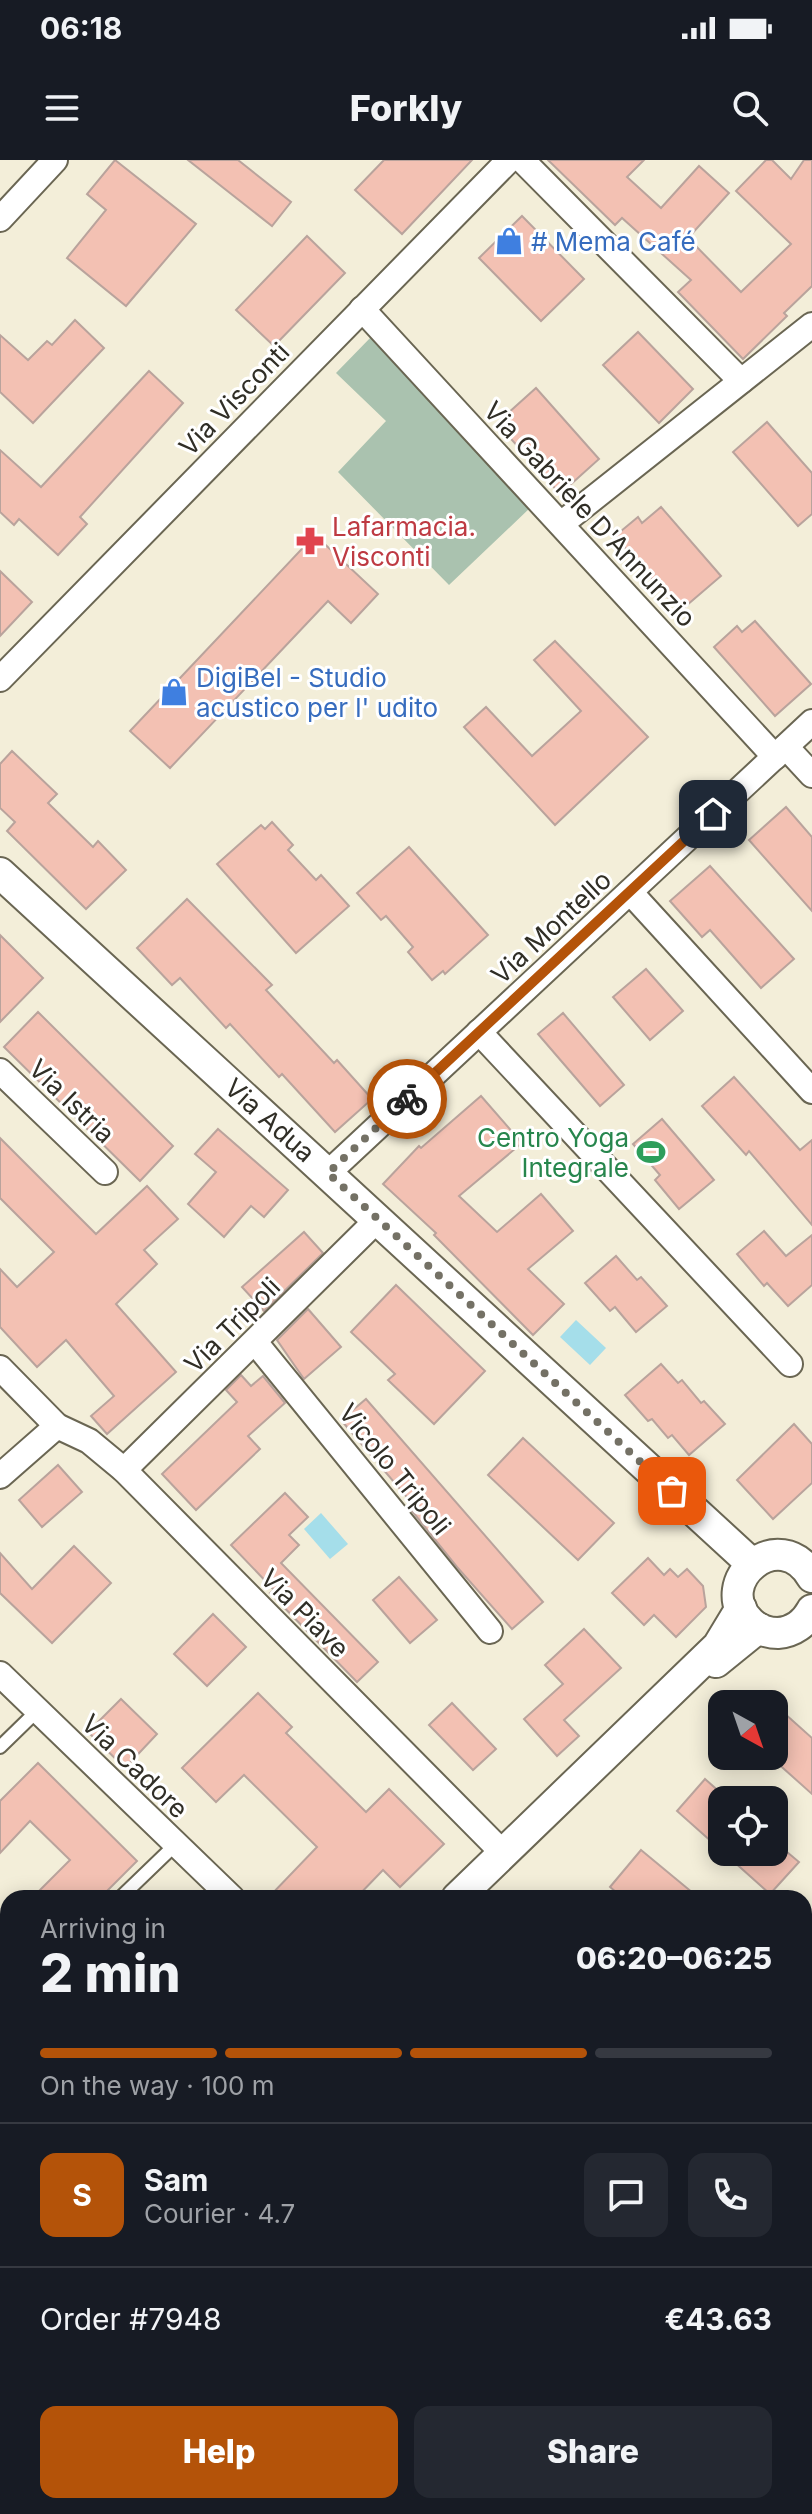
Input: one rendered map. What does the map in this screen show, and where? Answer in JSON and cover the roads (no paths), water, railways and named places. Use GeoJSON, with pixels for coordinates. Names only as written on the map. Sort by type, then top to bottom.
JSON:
{"type":"FeatureCollection","features":[{"type":"Feature","properties":{"kind":"street"},"geometry":{"type":"LineString","coordinates":[[0,219],[55,160]]}},
{"type":"Feature","properties":{"kind":"street","name":"Via Visconti"},"geometry":{"type":"LineString","coordinates":[[0,679],[509,160]]}},
{"type":"Feature","properties":{"kind":"street"},"geometry":{"type":"LineString","coordinates":[[522,160],[741,381]]}},
{"type":"Feature","properties":{"kind":"street","name":"Via Gabriele D'Annunzio"},"geometry":{"type":"LineString","coordinates":[[362,309],[561,524],[780,752],[812,775]]}},
{"type":"Feature","properties":{"kind":"street"},"geometry":{"type":"LineString","coordinates":[[561,524],[812,325]]}},
{"type":"Feature","properties":{"kind":"street","name":"Via Montello"},"geometry":{"type":"LineString","coordinates":[[328,1173],[812,722]]}},
{"type":"Feature","properties":{"kind":"street","name":"Via Adua"},"geometry":{"type":"LineString","coordinates":[[0,873],[752,1564]]}},
{"type":"Feature","properties":{"kind":"street"},"geometry":{"type":"LineString","coordinates":[[630,892],[812,1091]]}},
{"type":"Feature","properties":{"kind":"street"},"geometry":{"type":"LineString","coordinates":[[479,1032],[790,1364]]}},
{"type":"Feature","properties":{"kind":"street","name":"Via Istria"},"geometry":{"type":"LineString","coordinates":[[0,1071],[105,1172]]}},
{"type":"Feature","properties":{"kind":"street","name":"Via Tripoli"},"geometry":{"type":"LineString","coordinates":[[124,1470],[378,1219]]}},
{"type":"Feature","properties":{"kind":"street","name":"Vicolo Tripoli"},"geometry":{"type":"LineString","coordinates":[[255,1342],[490,1631]]}},
{"type":"Feature","properties":{"kind":"street","name":"Via Piave"},"geometry":{"type":"LineString","coordinates":[[0,1368],[57,1426],[89,1441],[124,1470],[503,1853]]}},
{"type":"Feature","properties":{"kind":"street"},"geometry":{"type":"LineString","coordinates":[[0,1476],[57,1426]]}},
{"type":"Feature","properties":{"kind":"street"},"geometry":{"type":"LineString","coordinates":[[807,1563],[775,1555],[752,1564],[739,1585],[750,1618],[781,1633],[808,1620]]}},
{"type":"Feature","properties":{"kind":"street"},"geometry":{"type":"LineString","coordinates":[[465,1890],[750,1618]]}},
{"type":"Feature","properties":{"kind":"street"},"geometry":{"type":"LineString","coordinates":[[479,1890],[726,1653],[750,1618]]}},
{"type":"Feature","properties":{"kind":"street","name":"Via Cadore"},"geometry":{"type":"LineString","coordinates":[[0,1674],[224,1890]]}},
{"type":"Feature","properties":{"kind":"lane"},"geometry":{"type":"LineString","coordinates":[[0,1747],[38,1710]]}},
{"type":"Feature","properties":{"kind":"lane"},"geometry":{"type":"LineString","coordinates":[[128,1890],[176,1844]]}},
{"type":"Feature","properties":{"kind":"water"},"geometry":{"type":"Polygon","coordinates":[[[576,1320],[606,1348],[590,1365],[560,1337],[576,1320]]]}},
{"type":"Feature","properties":{"kind":"water"},"geometry":{"type":"Polygon","coordinates":[[[321,1513],[348,1544],[330,1559],[304,1529],[321,1513]]]}},
{"type":"Feature","properties":{"kind":"place","name":"# Mema Café"},"geometry":{"type":"Point","coordinates":[509,241]}},
{"type":"Feature","properties":{"kind":"place","name":"Lafarmacia. Visconti"},"geometry":{"type":"Point","coordinates":[310,541]}},
{"type":"Feature","properties":{"kind":"place","name":"DigiBel - Studio acustico per l' udito"},"geometry":{"type":"Point","coordinates":[174,692]}},
{"type":"Feature","properties":{"kind":"place","name":"Centro Yoga Integrale"},"geometry":{"type":"Point","coordinates":[651,1152]}}]}
